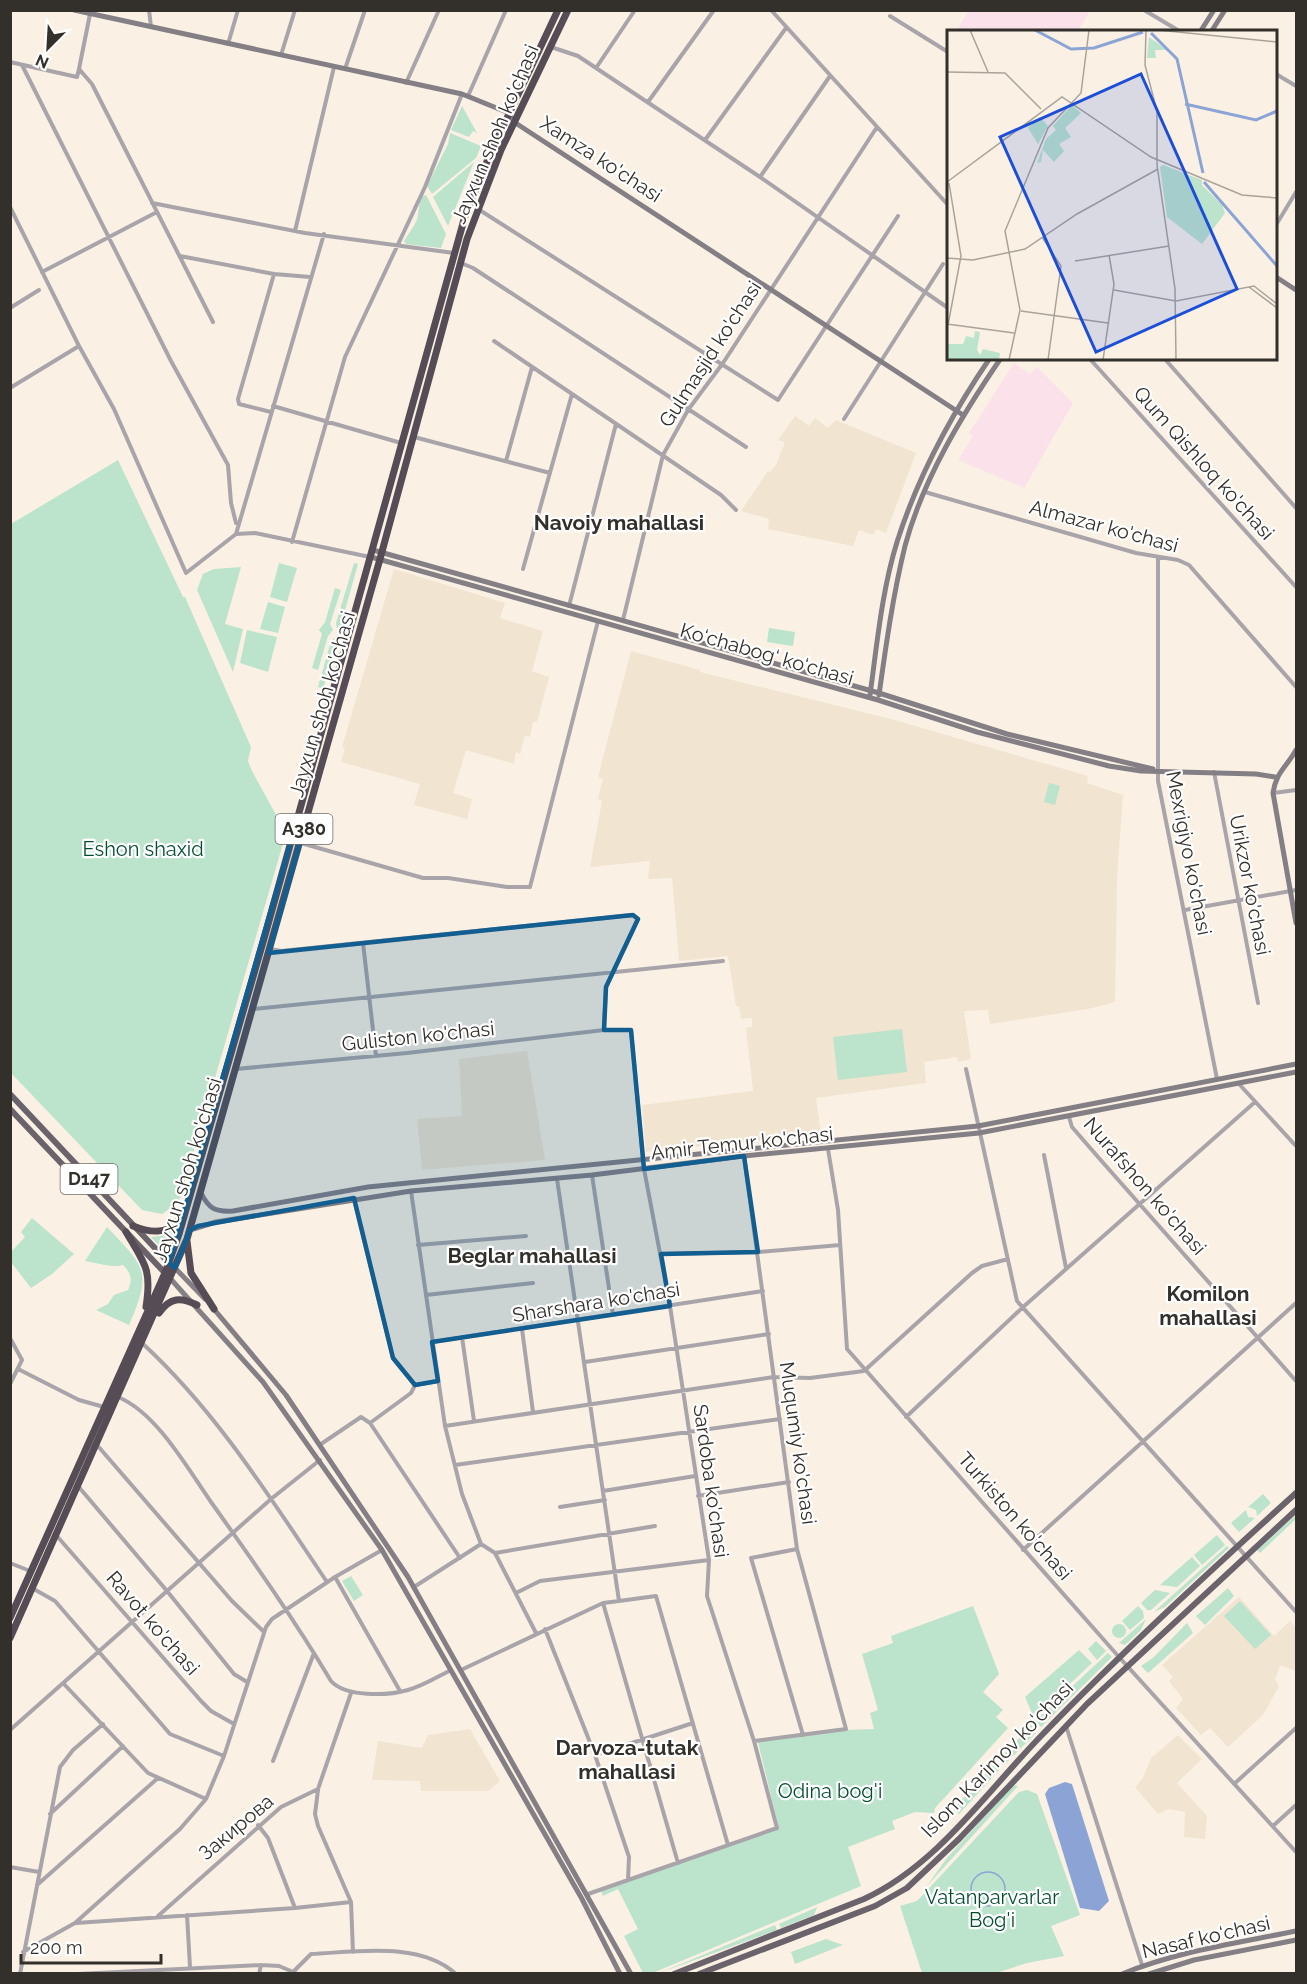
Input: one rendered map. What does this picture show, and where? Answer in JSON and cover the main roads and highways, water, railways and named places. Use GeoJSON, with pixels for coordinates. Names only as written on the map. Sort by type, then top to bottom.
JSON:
{"type":"FeatureCollection","features":[{"type":"Feature","properties":{"kind":"highway","name":"Jayxun shoh ko'chasi"},"geometry":{"type":"LineString","coordinates":[[10,1618],[104,1407],[171,1279],[172,1266],[188,1204],[372,554],[454,253],[476,186],[558,10]]}},
{"type":"Feature","properties":{"kind":"highway","name":"Jayxun shoh ko'chasi"},"geometry":{"type":"LineString","coordinates":[[10,1638],[142,1343],[165,1273],[172,1266],[187,1239],[381,556],[477,208],[514,122],[568,10]]}},
{"type":"Feature","properties":{"kind":"highway"},"geometry":{"type":"LineString","coordinates":[[348,637],[357,640]]}},
{"type":"Feature","properties":{"kind":"highway"},"geometry":{"type":"LineString","coordinates":[[311,769],[319,771]]}},
{"type":"Feature","properties":{"kind":"highway"},"geometry":{"type":"LineString","coordinates":[[293,833],[301,839]]}},
{"type":"Feature","properties":{"kind":"highway"},"geometry":{"type":"LineString","coordinates":[[134,1226],[156,1233],[167,1229],[179,1221],[188,1204]]}},
{"type":"Feature","properties":{"kind":"highway"},"geometry":{"type":"LineString","coordinates":[[126,1232],[148,1269],[150,1283],[148,1320]]}},
{"type":"Feature","properties":{"kind":"highway"},"geometry":{"type":"LineString","coordinates":[[187,1239],[190,1273],[214,1309]]}},
{"type":"Feature","properties":{"kind":"highway"},"geometry":{"type":"LineString","coordinates":[[148,1320],[169,1301],[185,1299],[197,1305]]}},
{"type":"Feature","properties":{"kind":"main road"},"geometry":{"type":"LineString","coordinates":[[74,10],[465,95],[509,112]]}},
{"type":"Feature","properties":{"kind":"main road"},"geometry":{"type":"LineString","coordinates":[[1201,30],[1214,10]]}},
{"type":"Feature","properties":{"kind":"main road"},"geometry":{"type":"LineString","coordinates":[[1212,30],[1225,10]]}},
{"type":"Feature","properties":{"kind":"main road","name":"Xamza ko'chasi"},"geometry":{"type":"LineString","coordinates":[[509,112],[514,122],[963,416]]}},
{"type":"Feature","properties":{"kind":"main road"},"geometry":{"type":"LineString","coordinates":[[1277,278],[1296,290]]}},
{"type":"Feature","properties":{"kind":"main road"},"geometry":{"type":"LineString","coordinates":[[870,694],[897,543],[921,480],[955,411],[989,360]]}},
{"type":"Feature","properties":{"kind":"main road"},"geometry":{"type":"LineString","coordinates":[[879,697],[903,554],[925,492],[963,416],[1000,360]]}},
{"type":"Feature","properties":{"kind":"main road","name":"Ko‘chabog‘ ko‘chasi"},"geometry":{"type":"LineString","coordinates":[[372,554],[507,588],[623,621],[870,694],[977,732],[1051,752],[1109,766],[1275,777]]}},
{"type":"Feature","properties":{"kind":"main road","name":"Ko‘chabog‘ ko‘chasi"},"geometry":{"type":"LineString","coordinates":[[381,556],[504,596],[870,694]]}},
{"type":"Feature","properties":{"kind":"main road"},"geometry":{"type":"LineString","coordinates":[[504,596],[507,588]]}},
{"type":"Feature","properties":{"kind":"main road"},"geometry":{"type":"LineString","coordinates":[[599,622],[602,615]]}},
{"type":"Feature","properties":{"kind":"main road"},"geometry":{"type":"LineString","coordinates":[[1296,750],[1288,764],[1275,777],[1273,793],[1293,890],[1296,923]]}},
{"type":"Feature","properties":{"kind":"main road","name":"Amir Temur ko'chasi"},"geometry":{"type":"LineString","coordinates":[[201,1193],[207,1206],[221,1212],[368,1187],[978,1126],[1296,1064]]}},
{"type":"Feature","properties":{"kind":"main road","name":"Amir Temur ko'chasi"},"geometry":{"type":"LineString","coordinates":[[190,1230],[216,1222],[354,1198],[557,1179],[744,1156],[979,1133],[1296,1072]]}},
{"type":"Feature","properties":{"kind":"main road","name":"D147"},"geometry":{"type":"LineString","coordinates":[[10,1094],[172,1266]]}},
{"type":"Feature","properties":{"kind":"main road","name":"D147"},"geometry":{"type":"LineString","coordinates":[[10,1109],[165,1273]]}},
{"type":"Feature","properties":{"kind":"main road"},"geometry":{"type":"LineString","coordinates":[[644,1160],[644,1169]]}},
{"type":"Feature","properties":{"kind":"main road"},"geometry":{"type":"LineString","coordinates":[[172,1266],[214,1309],[286,1395],[401,1566],[553,1831],[631,1974]]}},
{"type":"Feature","properties":{"kind":"main road"},"geometry":{"type":"LineString","coordinates":[[165,1273],[197,1305],[263,1382],[382,1550],[546,1834],[620,1974]]}},
{"type":"Feature","properties":{"kind":"main road","name":"Islom Karimov ko‘chasi"},"geometry":{"type":"LineString","coordinates":[[674,1974],[880,1892],[931,1852],[1119,1657],[1296,1493]]}},
{"type":"Feature","properties":{"kind":"main road","name":"Islom Karimov ko‘chasi"},"geometry":{"type":"LineString","coordinates":[[699,1974],[892,1898],[932,1867],[1126,1665],[1296,1510]]}},
{"type":"Feature","properties":{"kind":"main road"},"geometry":{"type":"LineString","coordinates":[[395,1571],[401,1566]]}},
{"type":"Feature","properties":{"kind":"main road"},"geometry":{"type":"LineString","coordinates":[[968,1815],[975,1822]]}},
{"type":"Feature","properties":{"kind":"main road"},"geometry":{"type":"LineString","coordinates":[[546,1834],[553,1831]]}},
{"type":"Feature","properties":{"kind":"main road","name":"Nasaf ko‘chasi"},"geometry":{"type":"LineString","coordinates":[[1122,1974],[1143,1965],[1186,1953],[1296,1931]]}},
{"type":"Feature","properties":{"kind":"main road","name":"Nasaf ko‘chasi"},"geometry":{"type":"LineString","coordinates":[[1149,1974],[1194,1960],[1296,1940]]}},
{"type":"Feature","properties":{"kind":"water"},"geometry":{"type":"Polygon","coordinates":[[[1065,1782],[1072,1784],[1109,1901],[1099,1911],[1080,1908],[1045,1794],[1049,1788],[1065,1782]]]}},
{"type":"Feature","properties":{"kind":"waterway"},"geometry":{"type":"LineString","coordinates":[[988,1872],[1000,1877],[1005,1889],[1000,1901],[988,1906],[976,1901],[971,1889],[976,1877],[988,1872]]}},
{"type":"Feature","properties":{"kind":"district","name":"Navoiy mahallasi"},"geometry":{"type":"Point","coordinates":[619,523]}},
{"type":"Feature","properties":{"kind":"district","name":"Beglar mahallasi"},"geometry":{"type":"Point","coordinates":[532,1256]}},
{"type":"Feature","properties":{"kind":"district","name":"Komilon mahallasi"},"geometry":{"type":"Point","coordinates":[1208,1306]}},
{"type":"Feature","properties":{"kind":"district","name":"Darvoza-tutak mahallasi"},"geometry":{"type":"Point","coordinates":[627,1760]}},
{"type":"Feature","properties":{"kind":"park label","name":"Eshon shaxid"},"geometry":{"type":"Point","coordinates":[143,849]}},
{"type":"Feature","properties":{"kind":"park label","name":"Odina bog'i"},"geometry":{"type":"Point","coordinates":[830,1791]}},
{"type":"Feature","properties":{"kind":"park label","name":"Vatanparvarlar Bog'i"},"geometry":{"type":"Point","coordinates":[992,1908]}}]}
